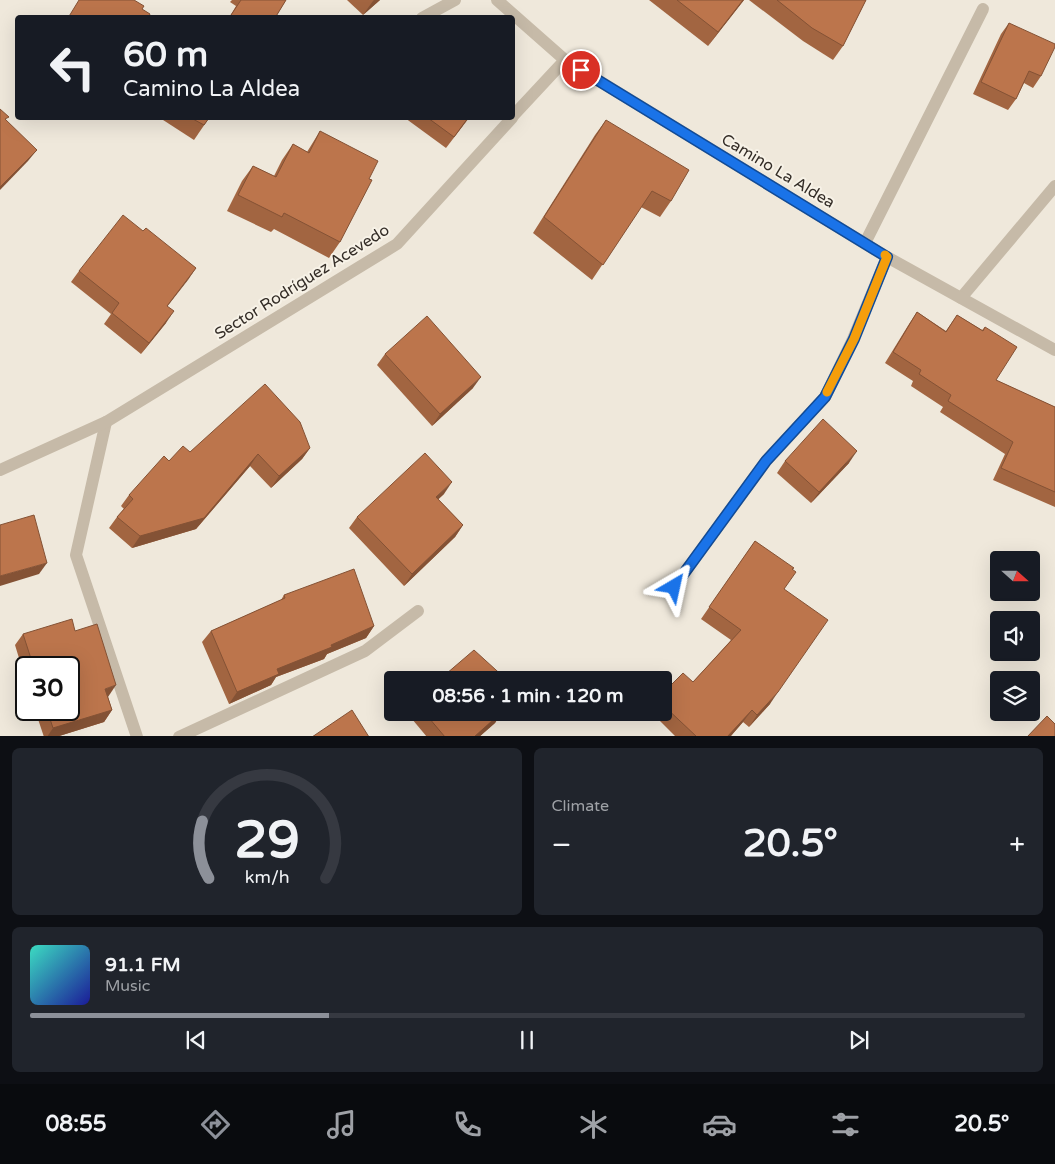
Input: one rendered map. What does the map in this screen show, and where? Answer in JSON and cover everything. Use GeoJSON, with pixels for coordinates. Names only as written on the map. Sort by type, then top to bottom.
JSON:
{"type":"FeatureCollection","features":[{"type":"Feature","properties":{"kind":"street"},"geometry":{"type":"LineString","coordinates":[[428,15],[455,0]]}},
{"type":"Feature","properties":{"kind":"street","name":"Camino La Aldea"},"geometry":{"type":"LineString","coordinates":[[497,0],[514,15]]}},
{"type":"Feature","properties":{"kind":"street"},"geometry":{"type":"LineString","coordinates":[[865,243],[983,9]]}},
{"type":"Feature","properties":{"kind":"street","name":"Camino La Aldea"},"geometry":{"type":"LineString","coordinates":[[515,16],[565,60],[887,257],[1055,350]]}},
{"type":"Feature","properties":{"kind":"street","name":"Sector Rodríguez Acevedo"},"geometry":{"type":"LineString","coordinates":[[515,114],[565,60]]}},
{"type":"Feature","properties":{"kind":"street","name":"Sector Rodríguez Acevedo"},"geometry":{"type":"LineString","coordinates":[[0,470],[106,422],[398,244],[509,120]]}},
{"type":"Feature","properties":{"kind":"street"},"geometry":{"type":"LineString","coordinates":[[961,298],[1055,186]]}},
{"type":"Feature","properties":{"kind":"street"},"geometry":{"type":"LineString","coordinates":[[674,587],[766,461],[825,397],[854,339],[887,257]]}},
{"type":"Feature","properties":{"kind":"street"},"geometry":{"type":"LineString","coordinates":[[106,422],[76,555],[136,736]]}},
{"type":"Feature","properties":{"kind":"street"},"geometry":{"type":"LineString","coordinates":[[179,736],[366,651],[418,611]]}},
{"type":"Feature","properties":{"kind":"building"},"geometry":{"type":"Polygon","coordinates":[[[79,0],[134,0],[144,6],[142,9],[150,14],[150,15],[70,15],[79,0]]]}},
{"type":"Feature","properties":{"kind":"building"},"geometry":{"type":"Polygon","coordinates":[[[241,0],[286,0],[277,15],[231,15],[241,0]]]}},
{"type":"Feature","properties":{"kind":"building"},"geometry":{"type":"Polygon","coordinates":[[[677,0],[743,0],[718,32],[677,0]]]}},
{"type":"Feature","properties":{"kind":"building"},"geometry":{"type":"Polygon","coordinates":[[[777,0],[866,0],[843,46],[812,28],[777,0]]]}},
{"type":"Feature","properties":{"kind":"building"},"geometry":{"type":"Polygon","coordinates":[[[1009,23],[1055,44],[1041,76],[1029,71],[1016,99],[981,82],[1009,23]]]}},
{"type":"Feature","properties":{"kind":"building"},"geometry":{"type":"Polygon","coordinates":[[[0,109],[9,117],[5,119],[37,150],[0,187],[0,109]]]}},
{"type":"Feature","properties":{"kind":"building"},"geometry":{"type":"Polygon","coordinates":[[[195,120],[208,120],[204,125],[195,120]]]}},
{"type":"Feature","properties":{"kind":"building"},"geometry":{"type":"Polygon","coordinates":[[[431,120],[467,120],[454,137],[431,120]]]}},
{"type":"Feature","properties":{"kind":"building"},"geometry":{"type":"Polygon","coordinates":[[[606,120],[689,170],[671,201],[652,191],[603,265],[544,217],[606,120]]]}},
{"type":"Feature","properties":{"kind":"building"},"geometry":{"type":"Polygon","coordinates":[[[320,131],[378,161],[369,179],[372,180],[340,242],[284,213],[282,217],[238,195],[253,166],[276,177],[293,144],[309,153],[320,131]]]}},
{"type":"Feature","properties":{"kind":"building"},"geometry":{"type":"Polygon","coordinates":[[[123,215],[143,231],[146,228],[196,268],[167,306],[174,311],[149,343],[112,313],[119,303],[79,271],[123,215]]]}},
{"type":"Feature","properties":{"kind":"building"},"geometry":{"type":"Polygon","coordinates":[[[917,312],[946,332],[957,315],[983,331],[985,327],[1017,347],[996,380],[1055,407],[1055,492],[1001,468],[1013,442],[948,401],[951,395],[919,374],[921,370],[893,352],[917,312]]]}},
{"type":"Feature","properties":{"kind":"building"},"geometry":{"type":"Polygon","coordinates":[[[427,316],[481,377],[440,414],[385,354],[427,316]]]}},
{"type":"Feature","properties":{"kind":"building"},"geometry":{"type":"Polygon","coordinates":[[[265,384],[300,422],[310,448],[279,476],[258,454],[204,518],[140,536],[117,517],[133,499],[129,495],[164,456],[169,461],[183,446],[190,452],[265,384]]]}},
{"type":"Feature","properties":{"kind":"building"},"geometry":{"type":"Polygon","coordinates":[[[823,419],[857,451],[819,492],[785,461],[823,419]]]}},
{"type":"Feature","properties":{"kind":"building"},"geometry":{"type":"Polygon","coordinates":[[[425,453],[452,482],[436,497],[463,525],[412,574],[357,517],[425,453]]]}},
{"type":"Feature","properties":{"kind":"building"},"geometry":{"type":"Polygon","coordinates":[[[34,515],[47,563],[0,576],[0,525],[34,515]]]}},
{"type":"Feature","properties":{"kind":"building"},"geometry":{"type":"Polygon","coordinates":[[[755,541],[794,568],[792,569],[796,572],[784,589],[828,620],[778,692],[757,715],[752,710],[728,736],[696,736],[672,713],[672,684],[683,673],[693,682],[741,630],[709,607],[755,541]]]}},
{"type":"Feature","properties":{"kind":"building"},"geometry":{"type":"Polygon","coordinates":[[[354,569],[374,626],[331,645],[332,647],[277,669],[279,674],[237,692],[211,631],[285,598],[284,595],[354,569]]]}},
{"type":"Feature","properties":{"kind":"building"},"geometry":{"type":"Polygon","coordinates":[[[72,619],[75,631],[97,624],[116,685],[105,689],[112,710],[80,720],[80,656],[30,656],[23,634],[72,619]]]}},
{"type":"Feature","properties":{"kind":"building"},"geometry":{"type":"Polygon","coordinates":[[[474,650],[497,671],[450,671],[474,650]]]}},
{"type":"Feature","properties":{"kind":"building"},"geometry":{"type":"Polygon","coordinates":[[[352,710],[368,736],[313,736],[352,710]]]}},
{"type":"Feature","properties":{"kind":"building"},"geometry":{"type":"Polygon","coordinates":[[[1047,716],[1055,724],[1055,736],[1028,736],[1047,716]]]}},
{"type":"Feature","properties":{"kind":"building"},"geometry":{"type":"Polygon","coordinates":[[[51,721],[76,721],[53,728],[51,721]]]}},
{"type":"Feature","properties":{"kind":"building"},"geometry":{"type":"Polygon","coordinates":[[[432,721],[492,721],[475,736],[444,736],[432,721]]]}},
{"type":"Feature","properties":{"kind":"slow traffic"},"geometry":{"type":"LineString","coordinates":[[827,392],[854,339],[887,257],[885,255]]}},
{"type":"Feature","properties":{"kind":"route"},"geometry":{"type":"LineString","coordinates":[[581,70],[887,257],[854,339],[825,397],[766,461],[674,587]]}}]}
